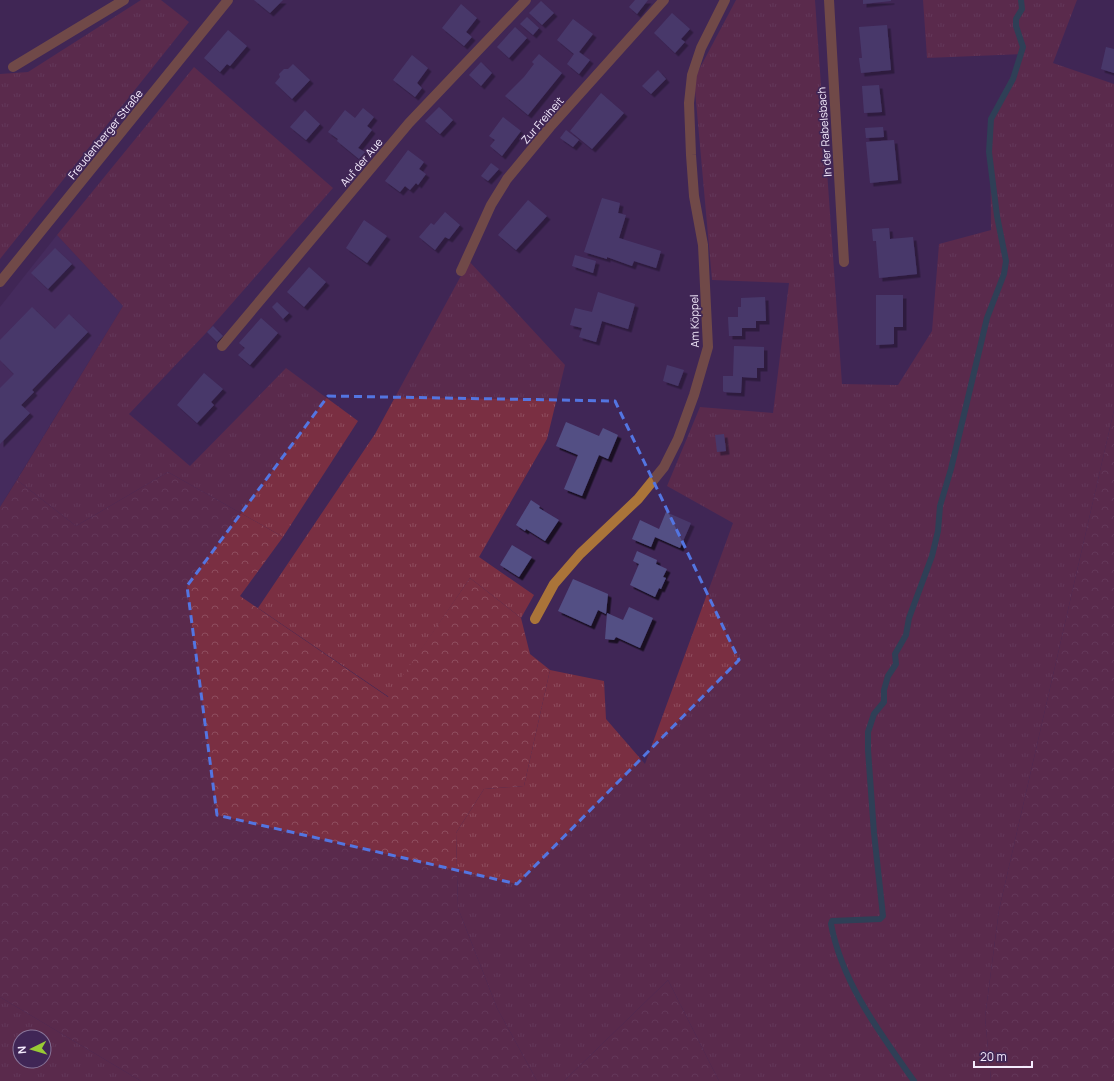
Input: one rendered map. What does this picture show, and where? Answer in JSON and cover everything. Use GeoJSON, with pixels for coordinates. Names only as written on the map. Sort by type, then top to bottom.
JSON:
{"type":"FeatureCollection","features":[{"type":"Feature","properties":{"kind":"street"},"geometry":{"type":"LineString","coordinates":[[13,67],[124,0]]}},
{"type":"Feature","properties":{"kind":"street","name":"Freudenberger Straße"},"geometry":{"type":"LineString","coordinates":[[0,282],[228,0]]}},
{"type":"Feature","properties":{"kind":"street","name":"Auf der Aue"},"geometry":{"type":"LineString","coordinates":[[222,346],[409,123],[526,0]]}},
{"type":"Feature","properties":{"kind":"street","name":"Zur Freiheit"},"geometry":{"type":"LineString","coordinates":[[461,270],[491,205],[507,179],[550,127],[664,0]]}},
{"type":"Feature","properties":{"kind":"street","name":"Am Köppel"},"geometry":{"type":"LineString","coordinates":[[536,618],[554,584],[580,554],[638,499],[664,467],[678,439],[694,395],[708,347],[703,246],[694,196],[689,103],[692,75],[701,48],[725,0]]}},
{"type":"Feature","properties":{"kind":"street","name":"In der Rabelsbach"},"geometry":{"type":"LineString","coordinates":[[829,0],[844,262]]}},
{"type":"Feature","properties":{"kind":"highlighted area"},"geometry":{"type":"Polygon","coordinates":[[[328,396],[615,401],[739,660],[517,884],[217,815],[187,586],[328,396]]]}},
{"type":"Feature","properties":{"kind":"shaded area"},"geometry":{"type":"Polygon","coordinates":[[[57,235],[123,306],[0,507],[0,307],[57,235]]]}},
{"type":"Feature","properties":{"kind":"green space"},"geometry":{"type":"Polygon","coordinates":[[[141,0],[161,0],[189,22],[0,259],[0,74],[28,72],[141,0]]]}},
{"type":"Feature","properties":{"kind":"green space"},"geometry":{"type":"Polygon","coordinates":[[[736,0],[815,0],[842,384],[898,385],[932,331],[939,244],[991,230],[990,116],[1023,54],[927,58],[923,0],[1077,0],[1053,63],[1114,84],[1114,410],[999,910],[985,1017],[991,1081],[719,1081],[668,980],[564,1081],[537,1081],[497,1008],[458,908],[456,833],[484,789],[524,786],[550,670],[604,681],[606,719],[645,764],[733,523],[667,486],[700,407],[773,413],[789,283],[712,280],[694,79],[736,0]]]}},
{"type":"Feature","properties":{"kind":"green space"},"geometry":{"type":"Polygon","coordinates":[[[194,67],[333,188],[206,333],[129,414],[190,466],[286,368],[358,421],[283,537],[168,472],[76,526],[17,480],[123,306],[57,235],[194,67]]]}},
{"type":"Feature","properties":{"kind":"green space"},"geometry":{"type":"Polygon","coordinates":[[[469,261],[565,365],[547,439],[479,557],[534,595],[521,618],[470,578],[389,697],[258,608],[375,434],[469,261]]]}},
{"type":"Feature","properties":{"kind":"green space"},"geometry":{"type":"Polygon","coordinates":[[[1114,410],[1114,1081],[991,1081],[985,1017],[999,910],[1114,410]]]}},
{"type":"Feature","properties":{"kind":"green space"},"geometry":{"type":"Polygon","coordinates":[[[168,472],[283,537],[240,596],[388,697],[470,578],[521,618],[530,654],[550,670],[524,786],[484,789],[456,833],[458,908],[497,1008],[537,1081],[141,1081],[0,997],[0,507],[17,480],[76,526],[168,472]]]}},
{"type":"Feature","properties":{"kind":"green space"},"geometry":{"type":"Polygon","coordinates":[[[668,980],[719,1081],[564,1081],[668,980]]]}},
{"type":"Feature","properties":{"kind":"green space"},"geometry":{"type":"Polygon","coordinates":[[[0,997],[141,1081],[0,1081],[0,997]]]}},
{"type":"Feature","properties":{"kind":"building"},"geometry":{"type":"Polygon","coordinates":[[[254,0],[283,0],[270,13],[254,0]]]}},
{"type":"Feature","properties":{"kind":"building"},"geometry":{"type":"Polygon","coordinates":[[[635,0],[648,0],[637,14],[629,7],[635,0]]]}},
{"type":"Feature","properties":{"kind":"building"},"geometry":{"type":"Polygon","coordinates":[[[863,0],[891,0],[891,1],[863,4],[863,0]]]}},
{"type":"Feature","properties":{"kind":"building"},"geometry":{"type":"Polygon","coordinates":[[[541,1],[554,13],[542,25],[529,13],[541,1]]]}},
{"type":"Feature","properties":{"kind":"building"},"geometry":{"type":"Polygon","coordinates":[[[461,4],[477,18],[466,32],[472,37],[464,46],[442,28],[461,4]]]}},
{"type":"Feature","properties":{"kind":"building"},"geometry":{"type":"Polygon","coordinates":[[[672,13],[690,29],[681,39],[685,42],[675,53],[654,33],[672,13]]]}},
{"type":"Feature","properties":{"kind":"building"},"geometry":{"type":"Polygon","coordinates":[[[527,17],[539,28],[533,35],[520,24],[527,17]]]}},
{"type":"Feature","properties":{"kind":"building"},"geometry":{"type":"Polygon","coordinates":[[[573,19],[593,34],[579,52],[590,60],[579,74],[567,64],[574,54],[557,40],[573,19]]]}},
{"type":"Feature","properties":{"kind":"building"},"geometry":{"type":"Polygon","coordinates":[[[887,25],[891,70],[861,73],[859,58],[862,58],[859,27],[887,25]]]}},
{"type":"Feature","properties":{"kind":"building"},"geometry":{"type":"Polygon","coordinates":[[[515,27],[527,38],[509,58],[497,47],[515,27]]]}},
{"type":"Feature","properties":{"kind":"building"},"geometry":{"type":"Polygon","coordinates":[[[228,30],[247,46],[230,66],[227,64],[220,72],[204,58],[228,30]]]}},
{"type":"Feature","properties":{"kind":"building"},"geometry":{"type":"Polygon","coordinates":[[[1106,47],[1114,49],[1114,73],[1101,69],[1106,47]]]}},
{"type":"Feature","properties":{"kind":"building"},"geometry":{"type":"Polygon","coordinates":[[[539,54],[562,73],[528,115],[505,96],[524,77],[534,64],[532,62],[539,54]]]}},
{"type":"Feature","properties":{"kind":"building"},"geometry":{"type":"Polygon","coordinates":[[[412,55],[428,68],[417,83],[422,88],[415,97],[393,80],[412,55]]]}},
{"type":"Feature","properties":{"kind":"building"},"geometry":{"type":"Polygon","coordinates":[[[481,62],[492,73],[481,86],[469,75],[481,62]]]}},
{"type":"Feature","properties":{"kind":"building"},"geometry":{"type":"Polygon","coordinates":[[[293,64],[310,80],[292,99],[275,83],[280,77],[279,74],[293,64]]]}},
{"type":"Feature","properties":{"kind":"building"},"geometry":{"type":"Polygon","coordinates":[[[658,70],[666,79],[651,94],[642,86],[658,70]]]}},
{"type":"Feature","properties":{"kind":"building"},"geometry":{"type":"Polygon","coordinates":[[[879,85],[882,112],[864,113],[862,86],[879,85]]]}},
{"type":"Feature","properties":{"kind":"building"},"geometry":{"type":"Polygon","coordinates":[[[601,93],[624,113],[592,149],[570,131],[601,93]]]}},
{"type":"Feature","properties":{"kind":"building"},"geometry":{"type":"Polygon","coordinates":[[[439,107],[453,120],[440,134],[425,121],[439,107]]]}},
{"type":"Feature","properties":{"kind":"building"},"geometry":{"type":"Polygon","coordinates":[[[363,108],[374,117],[367,126],[372,130],[358,148],[365,152],[359,159],[337,141],[338,139],[328,132],[345,110],[355,118],[363,108]]]}},
{"type":"Feature","properties":{"kind":"building"},"geometry":{"type":"Polygon","coordinates":[[[305,110],[320,124],[306,140],[290,127],[305,110]]]}},
{"type":"Feature","properties":{"kind":"building"},"geometry":{"type":"Polygon","coordinates":[[[503,117],[521,131],[502,156],[490,146],[495,140],[489,136],[503,117]]]}},
{"type":"Feature","properties":{"kind":"building"},"geometry":{"type":"Polygon","coordinates":[[[883,127],[884,137],[866,138],[865,128],[883,127]]]}},
{"type":"Feature","properties":{"kind":"building"},"geometry":{"type":"Polygon","coordinates":[[[566,130],[579,140],[573,147],[560,138],[566,130]]]}},
{"type":"Feature","properties":{"kind":"building"},"geometry":{"type":"Polygon","coordinates":[[[894,140],[898,180],[870,183],[866,142],[894,140]]]}},
{"type":"Feature","properties":{"kind":"building"},"geometry":{"type":"Polygon","coordinates":[[[408,150],[424,162],[419,169],[426,174],[418,185],[416,183],[410,190],[405,186],[400,192],[385,181],[408,150]]]}},
{"type":"Feature","properties":{"kind":"building"},"geometry":{"type":"Polygon","coordinates":[[[491,163],[499,169],[488,181],[481,176],[491,163]]]}},
{"type":"Feature","properties":{"kind":"building"},"geometry":{"type":"Polygon","coordinates":[[[602,198],[620,203],[618,213],[626,215],[619,238],[661,251],[656,268],[634,261],[632,266],[607,257],[607,259],[584,252],[602,198]]]}},
{"type":"Feature","properties":{"kind":"building"},"geometry":{"type":"Polygon","coordinates":[[[528,200],[547,216],[516,250],[498,235],[528,200]]]}},
{"type":"Feature","properties":{"kind":"building"},"geometry":{"type":"Polygon","coordinates":[[[445,212],[460,225],[449,239],[445,237],[435,250],[419,237],[431,223],[434,225],[445,212]]]}},
{"type":"Feature","properties":{"kind":"building"},"geometry":{"type":"Polygon","coordinates":[[[364,220],[387,236],[367,263],[346,248],[364,220]]]}},
{"type":"Feature","properties":{"kind":"building"},"geometry":{"type":"Polygon","coordinates":[[[889,228],[890,239],[913,237],[917,274],[879,278],[876,241],[873,241],[872,229],[889,228]]]}},
{"type":"Feature","properties":{"kind":"building"},"geometry":{"type":"Polygon","coordinates":[[[55,248],[72,264],[48,289],[31,273],[55,248]]]}},
{"type":"Feature","properties":{"kind":"building"},"geometry":{"type":"Polygon","coordinates":[[[575,255],[596,261],[593,273],[572,266],[575,255]]]}},
{"type":"Feature","properties":{"kind":"building"},"geometry":{"type":"Polygon","coordinates":[[[309,267],[326,282],[304,307],[287,292],[309,267]]]}},
{"type":"Feature","properties":{"kind":"building"},"geometry":{"type":"Polygon","coordinates":[[[598,292],[635,304],[628,329],[602,321],[596,342],[579,337],[582,328],[570,325],[575,308],[592,312],[598,292]]]}},
{"type":"Feature","properties":{"kind":"building"},"geometry":{"type":"Polygon","coordinates":[[[876,295],[903,295],[903,327],[894,327],[894,344],[876,345],[876,295]]]}},
{"type":"Feature","properties":{"kind":"building"},"geometry":{"type":"Polygon","coordinates":[[[765,297],[766,321],[756,321],[756,328],[742,328],[742,336],[729,336],[728,317],[738,317],[738,307],[741,307],[741,298],[765,297]]]}},
{"type":"Feature","properties":{"kind":"building"},"geometry":{"type":"Polygon","coordinates":[[[277,302],[289,313],[283,319],[272,307],[277,302]]]}},
{"type":"Feature","properties":{"kind":"building"},"geometry":{"type":"Polygon","coordinates":[[[32,307],[55,329],[69,314],[88,332],[32,390],[34,392],[21,405],[30,413],[0,444],[0,388],[14,374],[0,360],[0,340],[32,307]]]}},
{"type":"Feature","properties":{"kind":"building"},"geometry":{"type":"Polygon","coordinates":[[[261,318],[278,333],[250,365],[238,355],[245,348],[239,343],[261,318]]]}},
{"type":"Feature","properties":{"kind":"building"},"geometry":{"type":"Polygon","coordinates":[[[213,326],[223,336],[217,342],[207,332],[213,326]]]}},
{"type":"Feature","properties":{"kind":"building"},"geometry":{"type":"Polygon","coordinates":[[[734,346],[764,347],[764,368],[757,368],[757,378],[742,377],[741,393],[723,391],[723,376],[733,376],[734,346]]]}},
{"type":"Feature","properties":{"kind":"building"},"geometry":{"type":"Polygon","coordinates":[[[667,365],[684,370],[678,386],[663,381],[667,365]]]}},
{"type":"Feature","properties":{"kind":"building"},"geometry":{"type":"Polygon","coordinates":[[[204,373],[223,389],[211,402],[214,405],[197,423],[177,405],[204,373]]]}},
{"type":"Feature","properties":{"kind":"building"},"geometry":{"type":"Polygon","coordinates":[[[566,422],[599,436],[603,428],[618,435],[608,459],[599,455],[582,496],[564,489],[578,455],[556,446],[566,422]]]}},
{"type":"Feature","properties":{"kind":"building"},"geometry":{"type":"Polygon","coordinates":[[[724,434],[726,451],[717,452],[715,435],[724,434]]]}},
{"type":"Feature","properties":{"kind":"building"},"geometry":{"type":"Polygon","coordinates":[[[531,500],[540,506],[539,508],[559,520],[545,541],[526,529],[525,531],[516,525],[531,500]]]}},
{"type":"Feature","properties":{"kind":"building"},"geometry":{"type":"Polygon","coordinates":[[[666,512],[691,523],[680,548],[655,537],[651,547],[632,539],[640,520],[659,529],[666,512]]]}},
{"type":"Feature","properties":{"kind":"building"},"geometry":{"type":"Polygon","coordinates":[[[512,545],[532,557],[519,577],[500,565],[512,545]]]}},
{"type":"Feature","properties":{"kind":"building"},"geometry":{"type":"Polygon","coordinates":[[[637,551],[657,560],[656,564],[667,569],[663,577],[666,578],[655,597],[630,585],[639,564],[633,561],[637,551]]]}},
{"type":"Feature","properties":{"kind":"building"},"geometry":{"type":"Polygon","coordinates":[[[573,579],[608,594],[606,614],[598,610],[591,626],[558,611],[573,579]]]}},
{"type":"Feature","properties":{"kind":"building"},"geometry":{"type":"Polygon","coordinates":[[[629,607],[653,618],[640,648],[616,637],[614,640],[605,639],[607,613],[623,620],[629,607]]]}},
{"type":"Feature","properties":{"kind":"waterway"},"geometry":{"type":"LineString","coordinates":[[914,1081],[888,1045],[853,987],[836,946],[831,924],[832,921],[880,919],[883,916],[874,833],[868,732],[874,714],[884,702],[884,690],[888,676],[896,664],[895,654],[906,635],[909,618],[932,556],[938,531],[940,506],[951,469],[987,318],[1004,274],[1006,261],[997,216],[989,152],[991,119],[1013,79],[1023,47],[1016,26],[1016,19],[1022,9],[1021,0]]}}]}
